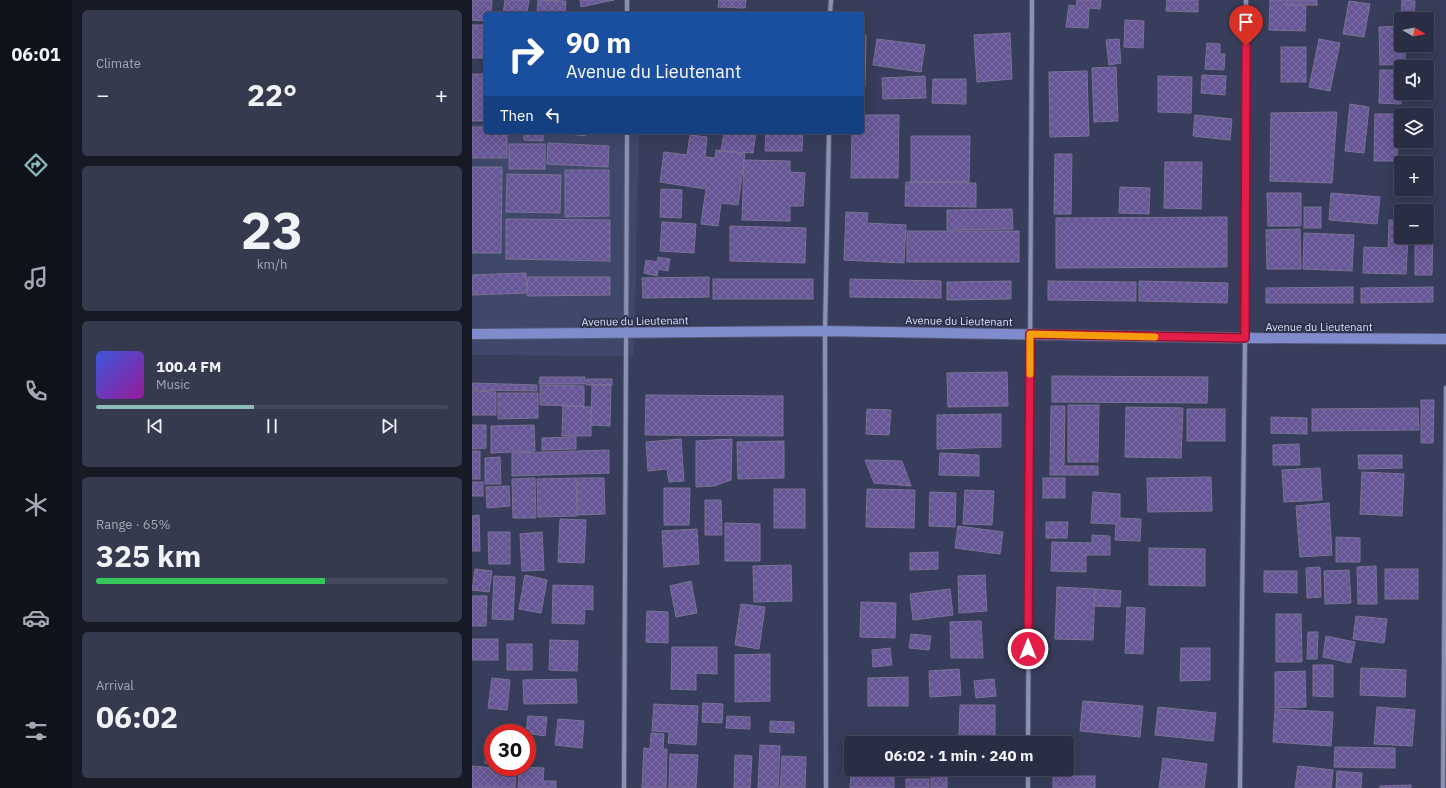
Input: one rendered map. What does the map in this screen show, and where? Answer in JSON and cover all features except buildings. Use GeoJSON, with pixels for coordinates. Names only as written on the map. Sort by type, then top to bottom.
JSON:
{"type":"FeatureCollection","features":[{"type":"Feature","properties":{"kind":"main road","name":"Avenue du Lieutenant"},"geometry":{"type":"LineString","coordinates":[[472,334],[826,331],[1245,338],[1446,339]]}},
{"type":"Feature","properties":{"kind":"street"},"geometry":{"type":"LineString","coordinates":[[627,0],[627,12]]}},
{"type":"Feature","properties":{"kind":"street"},"geometry":{"type":"LineString","coordinates":[[830,0],[830,12]]}},
{"type":"Feature","properties":{"kind":"street"},"geometry":{"type":"LineString","coordinates":[[1028,736],[1032,0]]}},
{"type":"Feature","properties":{"kind":"street"},"geometry":{"type":"LineString","coordinates":[[1240,788],[1245,338],[1246,0]]}},
{"type":"Feature","properties":{"kind":"street"},"geometry":{"type":"LineString","coordinates":[[624,788],[626,134]]}},
{"type":"Feature","properties":{"kind":"street"},"geometry":{"type":"LineString","coordinates":[[826,788],[826,331],[828,134]]}},
{"type":"Feature","properties":{"kind":"street"},"geometry":{"type":"LineString","coordinates":[[1443,788],[1446,388]]}},
{"type":"Feature","properties":{"kind":"street"},"geometry":{"type":"LineString","coordinates":[[1028,776],[1028,788]]}},
{"type":"Feature","properties":{"kind":"shaded area"},"geometry":{"type":"Polygon","coordinates":[[[472,124],[484,124],[484,134],[639,134],[634,356],[472,355],[472,124]]]}},
{"type":"Feature","properties":{"kind":"slow traffic"},"geometry":{"type":"LineString","coordinates":[[1030,374],[1030,334],[1155,337]]}},
{"type":"Feature","properties":{"kind":"route"},"geometry":{"type":"LineString","coordinates":[[1028,649],[1030,334],[1245,338],[1246,46]]}}]}
